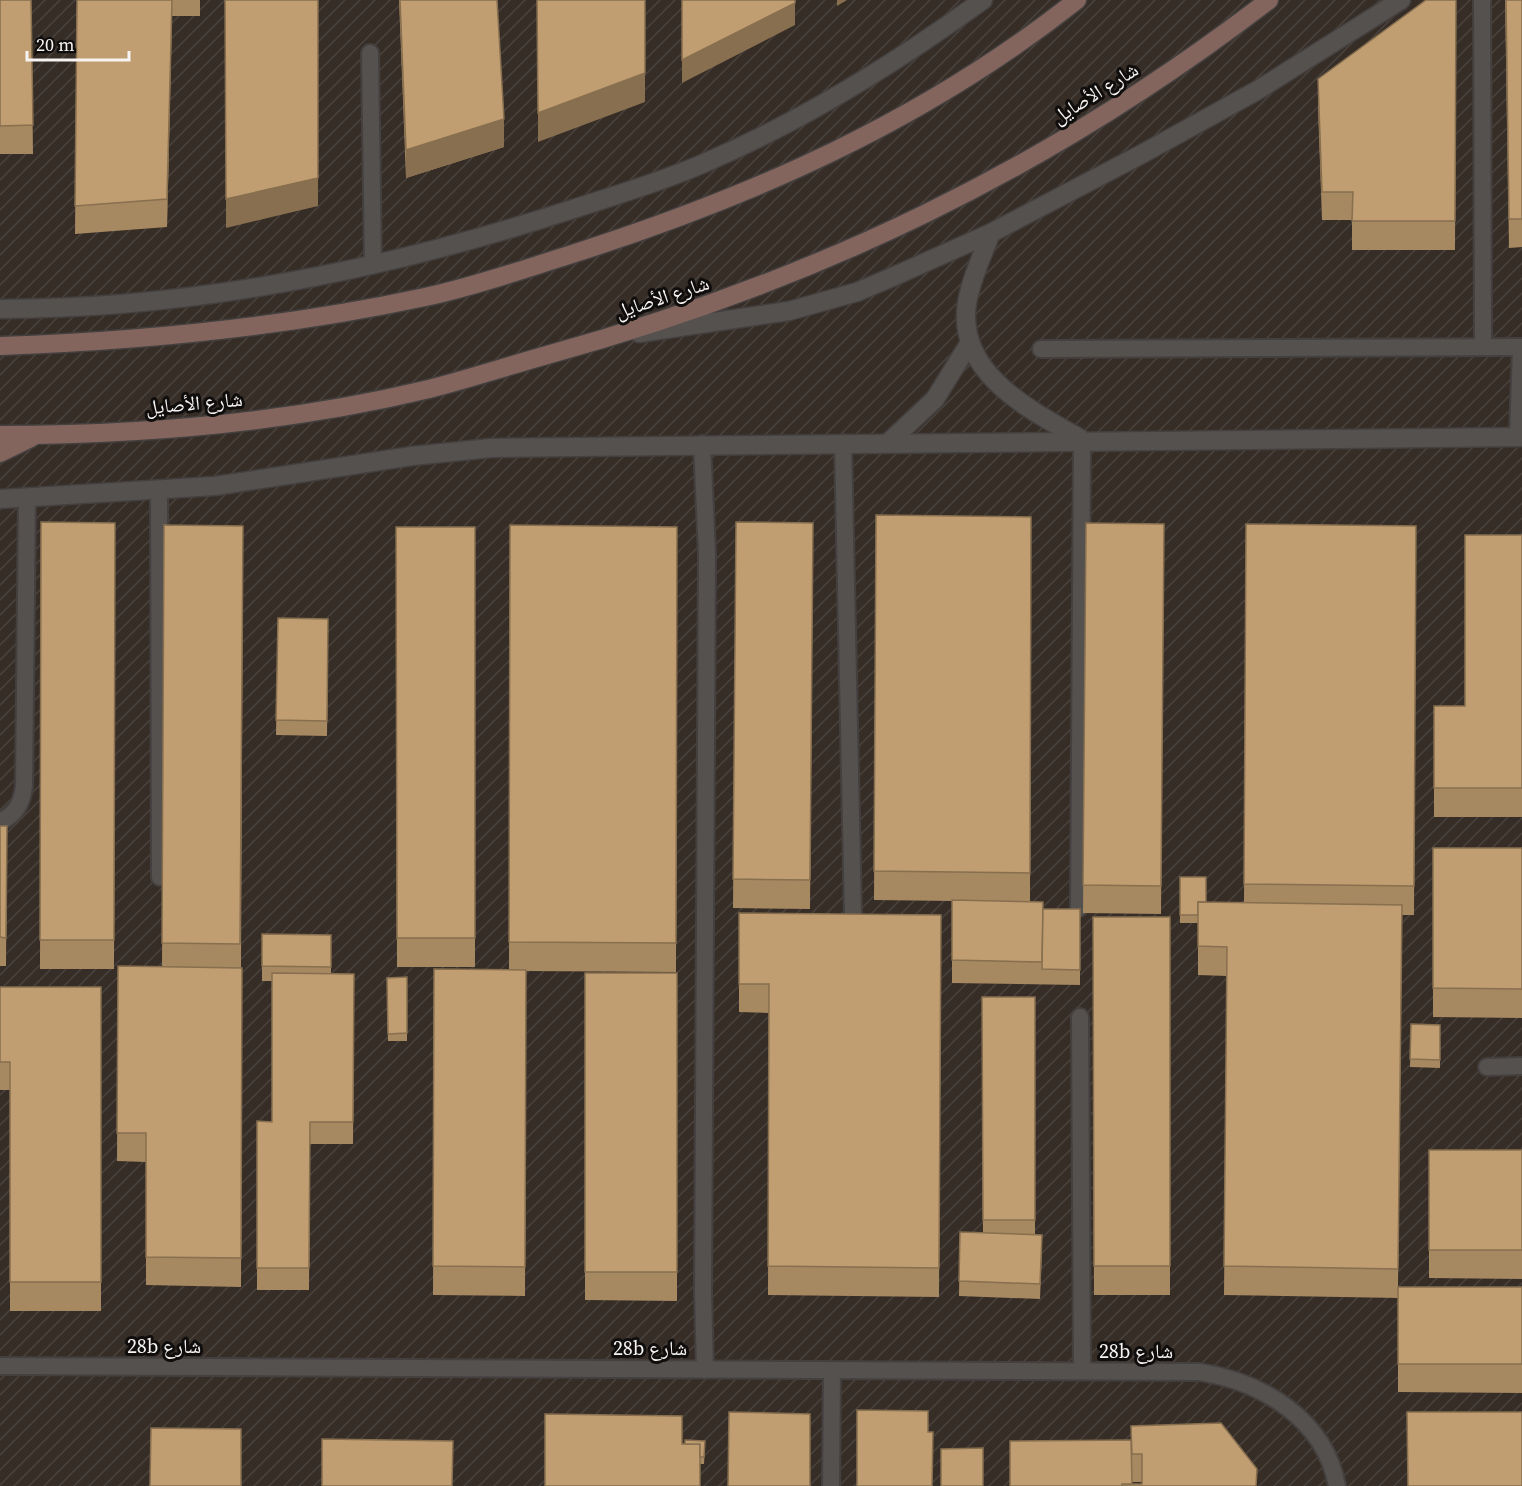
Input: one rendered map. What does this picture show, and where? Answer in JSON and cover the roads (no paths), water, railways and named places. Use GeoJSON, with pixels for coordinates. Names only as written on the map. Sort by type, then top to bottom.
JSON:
{"type":"FeatureCollection","features":[{"type":"Feature","properties":{"kind":"main road"},"geometry":{"type":"LineString","coordinates":[[0,346],[152,337],[335,314],[426,297],[603,244],[775,179],[845,148],[913,112],[979,72],[1077,0]]}},
{"type":"Feature","properties":{"kind":"main road","name":"شارع الأصايل"},"geometry":{"type":"LineString","coordinates":[[0,435],[194,427],[351,405],[429,388],[616,336],[732,298],[845,253],[956,200],[1081,129],[1165,75],[1269,0]]}},
{"type":"Feature","properties":{"kind":"main road"},"geometry":{"type":"LineString","coordinates":[[0,453],[36,435]]}},
{"type":"Feature","properties":{"kind":"street"},"geometry":{"type":"LineString","coordinates":[[0,309],[115,303],[216,293],[373,265],[513,229],[701,165],[833,98],[897,60],[983,0]]}},
{"type":"Feature","properties":{"kind":"street"},"geometry":{"type":"LineString","coordinates":[[616,336],[789,311],[857,292],[991,233],[1258,90],[1401,0]]}},
{"type":"Feature","properties":{"kind":"street"},"geometry":{"type":"LineString","coordinates":[[991,233],[971,286],[967,305],[969,344],[987,371],[1016,399],[1082,440]]}},
{"type":"Feature","properties":{"kind":"street"},"geometry":{"type":"LineString","coordinates":[[888,443],[935,399],[969,344]]}},
{"type":"Feature","properties":{"kind":"street"},"geometry":{"type":"LineString","coordinates":[[0,499],[215,486],[412,456],[491,448],[1520,437]]}},
{"type":"Feature","properties":{"kind":"lane"},"geometry":{"type":"LineString","coordinates":[[1482,0],[1483,347]]}},
{"type":"Feature","properties":{"kind":"lane"},"geometry":{"type":"LineString","coordinates":[[370,52],[373,265]]}},
{"type":"Feature","properties":{"kind":"lane"},"geometry":{"type":"LineString","coordinates":[[1041,349],[1521,347],[1520,437]]}},
{"type":"Feature","properties":{"kind":"lane"},"geometry":{"type":"LineString","coordinates":[[1079,908],[1082,440]]}},
{"type":"Feature","properties":{"kind":"lane"},"geometry":{"type":"LineString","coordinates":[[843,443],[853,915]]}},
{"type":"Feature","properties":{"kind":"lane"},"geometry":{"type":"LineString","coordinates":[[702,444],[707,554],[703,1292],[705,1370]]}},
{"type":"Feature","properties":{"kind":"lane"},"geometry":{"type":"LineString","coordinates":[[159,491],[160,877]]}},
{"type":"Feature","properties":{"kind":"lane"},"geometry":{"type":"LineString","coordinates":[[0,822],[16,810],[22,799],[24,786],[27,499]]}},
{"type":"Feature","properties":{"kind":"lane"},"geometry":{"type":"LineString","coordinates":[[1080,1017],[1082,1371]]}},
{"type":"Feature","properties":{"kind":"lane"},"geometry":{"type":"LineString","coordinates":[[1487,1067],[1522,1066]]}},
{"type":"Feature","properties":{"kind":"lane","name":"28b شارع"},"geometry":{"type":"LineString","coordinates":[[0,1366],[1200,1372],[1228,1377],[1262,1389],[1291,1409],[1317,1439],[1335,1476],[1336,1486]]}},
{"type":"Feature","properties":{"kind":"lane"},"geometry":{"type":"LineString","coordinates":[[831,1486],[832,1370]]}}]}
